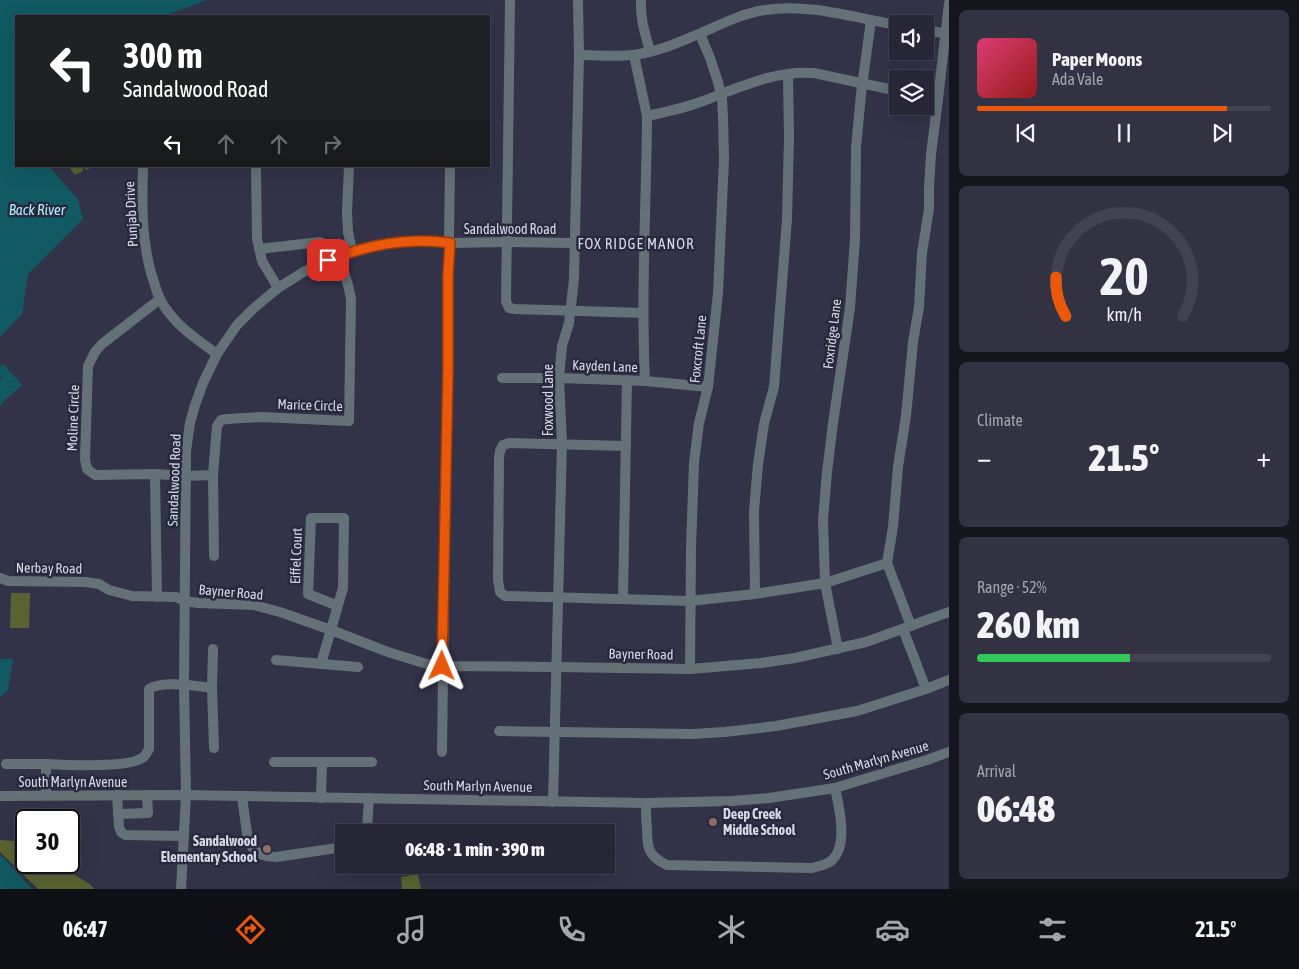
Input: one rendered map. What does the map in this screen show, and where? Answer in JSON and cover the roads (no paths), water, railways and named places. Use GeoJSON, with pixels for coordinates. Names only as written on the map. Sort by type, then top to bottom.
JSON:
{"type":"FeatureCollection","features":[{"type":"Feature","properties":{"kind":"street"},"geometry":{"type":"LineString","coordinates":[[510,0],[506,301],[509,308],[515,310],[643,312]]}},
{"type":"Feature","properties":{"kind":"street","name":"Foxwood Lane"},"geometry":{"type":"LineString","coordinates":[[553,802],[562,444],[559,378],[562,346],[569,323],[574,278],[579,55],[578,0]]}},
{"type":"Feature","properties":{"kind":"street"},"geometry":{"type":"LineString","coordinates":[[641,0],[642,23],[650,51]]}},
{"type":"Feature","properties":{"kind":"street"},"geometry":{"type":"LineString","coordinates":[[926,689],[887,563],[893,527],[913,342],[919,307],[922,253],[929,210],[931,154],[947,34],[949,2]]}},
{"type":"Feature","properties":{"kind":"street"},"geometry":{"type":"LineString","coordinates":[[579,55],[634,55],[700,34],[744,15],[775,9],[821,11],[889,23]]}},
{"type":"Feature","properties":{"kind":"street","name":"Foxridge Lane"},"geometry":{"type":"LineString","coordinates":[[838,649],[825,583],[822,520],[833,423],[850,308],[855,239],[856,148],[871,20]]}},
{"type":"Feature","properties":{"kind":"street"},"geometry":{"type":"LineString","coordinates":[[934,32],[947,34]]}},
{"type":"Feature","properties":{"kind":"street","name":"Foxcroft Lane"},"geometry":{"type":"LineString","coordinates":[[690,669],[694,463],[699,423],[708,387],[718,293],[724,169],[723,117],[720,94],[710,58],[700,34]]}},
{"type":"Feature","properties":{"kind":"street"},"geometry":{"type":"LineString","coordinates":[[634,55],[647,116],[643,312],[645,381]]}},
{"type":"Feature","properties":{"kind":"street"},"geometry":{"type":"LineString","coordinates":[[647,116],[702,102],[767,78],[800,72],[889,89]]}},
{"type":"Feature","properties":{"kind":"street"},"geometry":{"type":"LineString","coordinates":[[755,594],[754,512],[758,464],[764,424],[774,387],[787,219],[788,74]]}},
{"type":"Feature","properties":{"kind":"street"},"geometry":{"type":"LineString","coordinates":[[934,98],[938,99]]}},
{"type":"Feature","properties":{"kind":"street","name":"Punjab Drive"},"geometry":{"type":"LineString","coordinates":[[143,167],[142,216],[146,252],[160,299],[171,315],[188,333],[217,354]]}},
{"type":"Feature","properties":{"kind":"street"},"geometry":{"type":"LineString","coordinates":[[256,167],[256,222],[259,249],[262,260],[278,288]]}},
{"type":"Feature","properties":{"kind":"street"},"geometry":{"type":"LineString","coordinates":[[349,167],[347,212],[348,232],[352,251]]}},
{"type":"Feature","properties":{"kind":"street"},"geometry":{"type":"LineString","coordinates":[[442,752],[450,167]]}},
{"type":"Feature","properties":{"kind":"street"},"geometry":{"type":"LineString","coordinates":[[259,249],[320,242],[331,247],[338,256]]}},
{"type":"Feature","properties":{"kind":"street","name":"Sandalwood Road"},"geometry":{"type":"LineString","coordinates":[[181,889],[186,795],[184,685],[186,451],[195,404],[217,354],[236,325],[278,288],[305,271],[352,251],[400,242],[574,243]]}},
{"type":"Feature","properties":{"kind":"street","name":"Marice Circle"},"geometry":{"type":"LineString","coordinates":[[214,556],[213,475],[217,426],[221,420],[261,417],[349,421],[351,299],[338,256]]}},
{"type":"Feature","properties":{"kind":"street","name":"Moline Circle"},"geometry":{"type":"LineString","coordinates":[[160,299],[102,344],[95,352],[88,366],[85,459],[87,469],[95,475],[155,474],[185,476]]}},
{"type":"Feature","properties":{"kind":"street","name":"Kayden Lane"},"geometry":{"type":"LineString","coordinates":[[502,378],[627,380],[708,387]]}},
{"type":"Feature","properties":{"kind":"street"},"geometry":{"type":"LineString","coordinates":[[623,599],[627,380]]}},
{"type":"Feature","properties":{"kind":"street"},"geometry":{"type":"LineString","coordinates":[[626,446],[509,443],[503,445],[499,458],[498,580],[500,592],[504,596],[690,601],[755,594],[825,583],[887,563]]}},
{"type":"Feature","properties":{"kind":"street","name":"Sandalwood Road"},"geometry":{"type":"LineString","coordinates":[[155,474],[157,597]]}},
{"type":"Feature","properties":{"kind":"street"},"geometry":{"type":"LineString","coordinates":[[185,476],[213,475]]}},
{"type":"Feature","properties":{"kind":"street","name":"Eiffel Court"},"geometry":{"type":"LineString","coordinates":[[331,630],[338,606],[343,588],[344,518],[311,518],[308,594],[338,606]]}},
{"type":"Feature","properties":{"kind":"street","name":"Nerbay Road"},"geometry":{"type":"LineString","coordinates":[[0,578],[8,581],[85,582],[99,584],[109,590],[132,596],[176,597],[185,601]]}},
{"type":"Feature","properties":{"kind":"street","name":"Bayner Road"},"geometry":{"type":"LineString","coordinates":[[185,601],[198,604],[254,605],[280,612],[388,652],[427,664],[442,666],[690,669],[761,663],[795,658],[866,642],[949,612]]}},
{"type":"Feature","properties":{"kind":"street"},"geometry":{"type":"LineString","coordinates":[[321,664],[331,630]]}},
{"type":"Feature","properties":{"kind":"street"},"geometry":{"type":"LineString","coordinates":[[214,649],[212,688],[214,748]]}},
{"type":"Feature","properties":{"kind":"street"},"geometry":{"type":"LineString","coordinates":[[276,660],[358,667]]}},
{"type":"Feature","properties":{"kind":"street"},"geometry":{"type":"LineString","coordinates":[[499,731],[692,734],[725,732],[785,725],[857,711],[949,680]]}},
{"type":"Feature","properties":{"kind":"street"},"geometry":{"type":"LineString","coordinates":[[6,764],[69,766],[131,763],[146,755],[149,749],[149,689],[154,686],[184,685],[212,688]]}},
{"type":"Feature","properties":{"kind":"street","name":"South Marlyn Avenue"},"geometry":{"type":"LineString","coordinates":[[0,796],[186,795],[646,803],[732,801],[768,798],[835,788],[949,752]]}},
{"type":"Feature","properties":{"kind":"street"},"geometry":{"type":"LineString","coordinates":[[274,762],[372,762]]}},
{"type":"Feature","properties":{"kind":"street"},"geometry":{"type":"LineString","coordinates":[[321,798],[322,762]]}},
{"type":"Feature","properties":{"kind":"street"},"geometry":{"type":"LineString","coordinates":[[46,764],[46,796]]}},
{"type":"Feature","properties":{"kind":"street"},"geometry":{"type":"LineString","coordinates":[[646,803],[647,844],[649,851],[654,858],[667,865],[812,868],[822,866],[831,861],[841,845],[841,819],[835,788]]}},
{"type":"Feature","properties":{"kind":"street"},"geometry":{"type":"LineString","coordinates":[[117,795],[119,828],[121,832],[125,834],[184,836]]}},
{"type":"Feature","properties":{"kind":"street"},"geometry":{"type":"LineString","coordinates":[[118,814],[148,813],[147,796]]}},
{"type":"Feature","properties":{"kind":"street"},"geometry":{"type":"LineString","coordinates":[[242,796],[248,840],[250,846],[261,855],[276,857],[335,848]]}},
{"type":"Feature","properties":{"kind":"street"},"geometry":{"type":"LineString","coordinates":[[367,824],[369,798]]}},
{"type":"Feature","properties":{"kind":"water","name":"Back River"},"geometry":{"type":"Polygon","coordinates":[[[0,0],[207,0],[167,15],[15,15],[15,167],[50,167],[78,200],[83,219],[28,274],[22,314],[0,337],[0,0]]]}},
{"type":"Feature","properties":{"kind":"water"},"geometry":{"type":"Polygon","coordinates":[[[3,364],[22,385],[0,405],[0,380],[2,378],[0,376],[0,367],[3,364]]]}},
{"type":"Feature","properties":{"kind":"water"},"geometry":{"type":"Polygon","coordinates":[[[0,659],[13,659],[8,690],[0,697],[0,659]]]}},
{"type":"Feature","properties":{"kind":"water"},"geometry":{"type":"Polygon","coordinates":[[[0,854],[15,870],[15,874],[18,874],[32,889],[0,889],[0,854]]]}},
{"type":"Feature","properties":{"kind":"place","name":"Deep Creek Middle School"},"geometry":{"type":"Point","coordinates":[713,822]}},
{"type":"Feature","properties":{"kind":"place","name":"Sandalwood Elementary School"},"geometry":{"type":"Point","coordinates":[267,849]}},
{"type":"Feature","properties":{"kind":"district","name":"FOX RIDGE MANOR"},"geometry":{"type":"Point","coordinates":[636,244]}}]}
